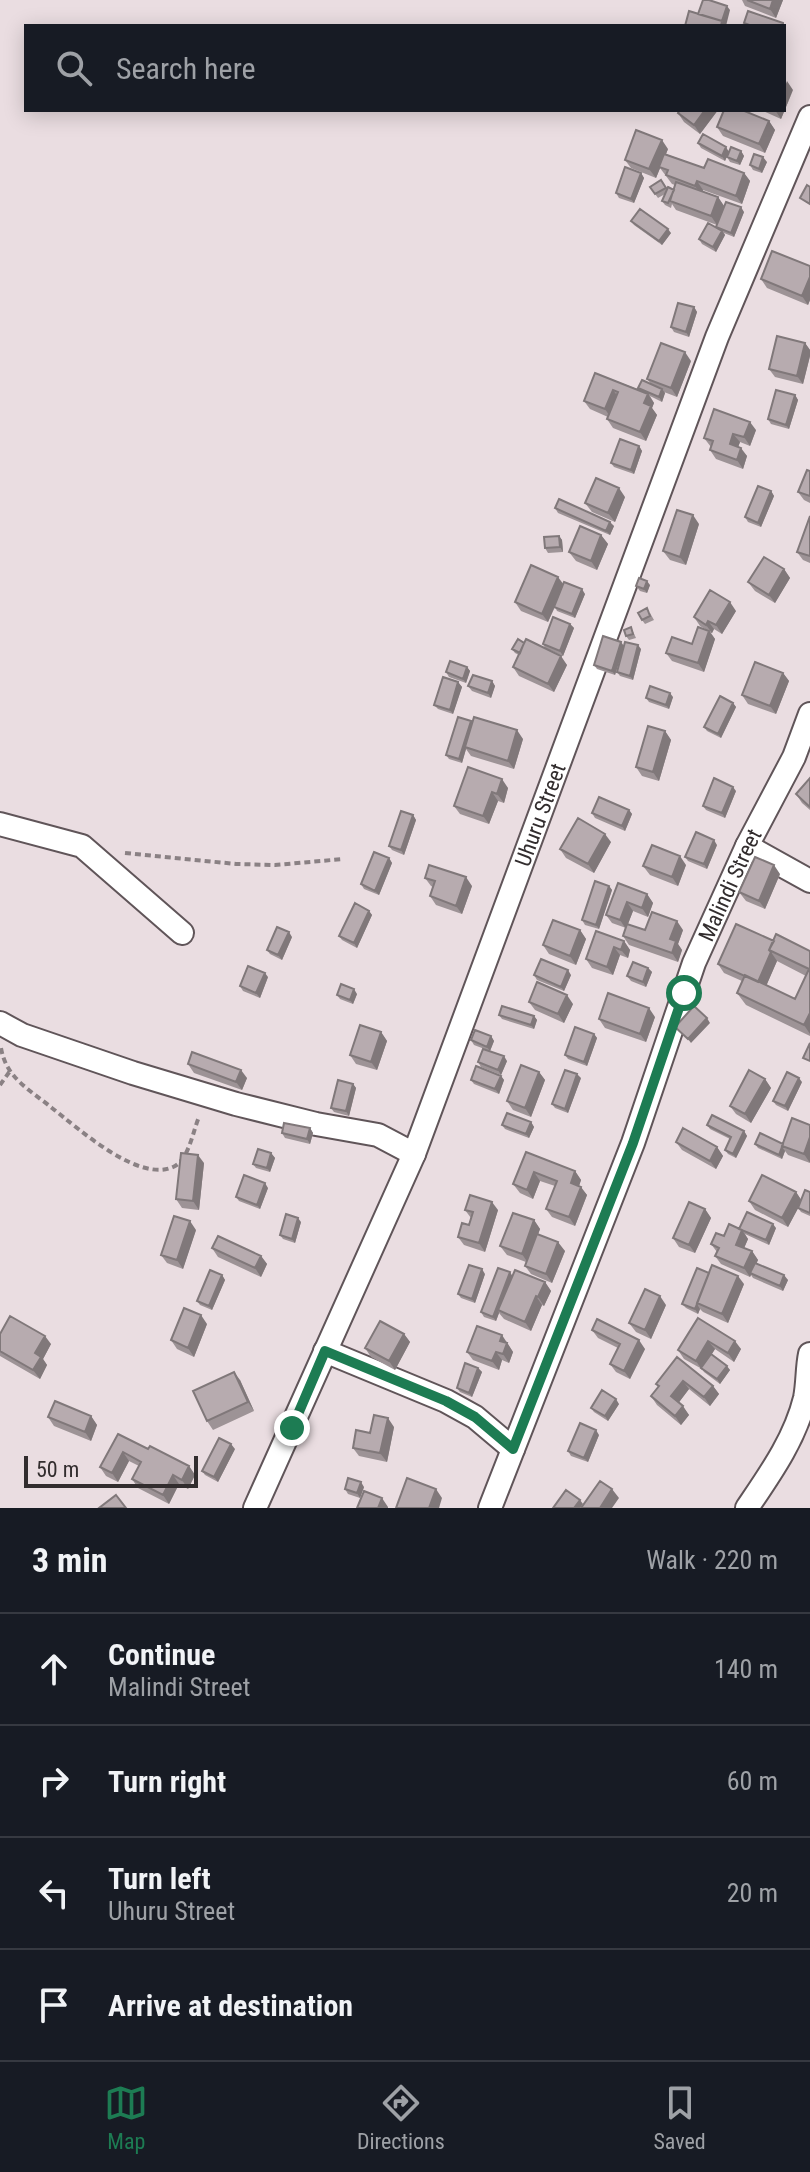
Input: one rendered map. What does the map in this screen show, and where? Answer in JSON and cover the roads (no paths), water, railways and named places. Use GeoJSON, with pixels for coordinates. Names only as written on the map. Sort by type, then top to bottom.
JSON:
{"type":"FeatureCollection","features":[{"type":"Feature","properties":{"kind":"street","name":"Uhuru Street"},"geometry":{"type":"LineString","coordinates":[[255,1508],[414,1154],[717,337],[810,117]]}},
{"type":"Feature","properties":{"kind":"street","name":"Malindi Street"},"geometry":{"type":"LineString","coordinates":[[490,1508],[633,1143],[694,963],[747,846],[794,757],[810,714]]}},
{"type":"Feature","properties":{"kind":"street"},"geometry":{"type":"LineString","coordinates":[[0,824],[71,842],[87,850],[182,933]]}},
{"type":"Feature","properties":{"kind":"street"},"geometry":{"type":"LineString","coordinates":[[747,846],[810,881]]}},
{"type":"Feature","properties":{"kind":"street"},"geometry":{"type":"LineString","coordinates":[[0,1023],[22,1035],[209,1096],[316,1124],[378,1135],[414,1154]]}},
{"type":"Feature","properties":{"kind":"street"},"geometry":{"type":"LineString","coordinates":[[325,1351],[446,1401],[475,1417],[513,1449]]}},
{"type":"Feature","properties":{"kind":"street"},"geometry":{"type":"LineString","coordinates":[[747,1508],[778,1462],[792,1430],[805,1397],[810,1354]]}}]}
